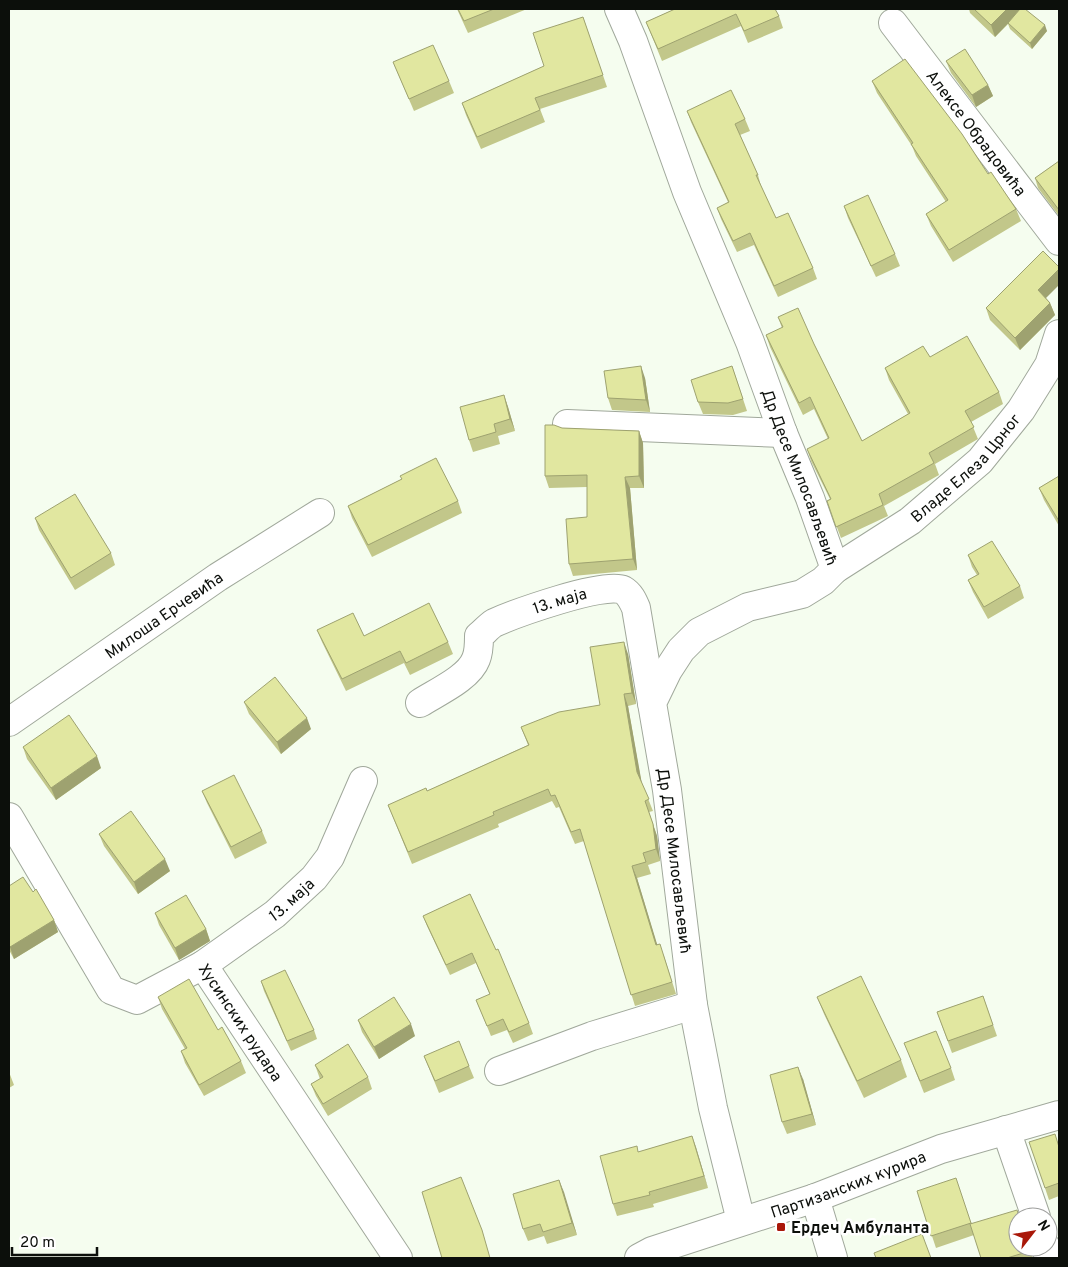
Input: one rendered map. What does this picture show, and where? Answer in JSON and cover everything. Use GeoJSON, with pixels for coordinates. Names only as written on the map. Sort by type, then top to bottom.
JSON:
{"type":"FeatureCollection","features":[{"type":"Feature","properties":{"kind":"street","name":"Др Десе Милосављевић"},"geometry":{"type":"LineString","coordinates":[[619,9],[633,41],[687,192],[750,342],[835,568],[823,581],[802,594],[748,607],[699,632],[677,656],[652,703],[667,790],[693,1005],[713,1108],[741,1221]]}},
{"type":"Feature","properties":{"kind":"street","name":"Алексе Обрадовића"},"geometry":{"type":"LineString","coordinates":[[893,23],[1059,241]]}},
{"type":"Feature","properties":{"kind":"street","name":"Владе Елеза Црног"},"geometry":{"type":"LineString","coordinates":[[835,568],[910,521],[980,461],[1021,410],[1049,365],[1059,334]]}},
{"type":"Feature","properties":{"kind":"street"},"geometry":{"type":"LineString","coordinates":[[567,424],[784,433]]}},
{"type":"Feature","properties":{"kind":"street","name":"Милоша Ерчевића"},"geometry":{"type":"LineString","coordinates":[[9,722],[218,577],[320,513]]}},
{"type":"Feature","properties":{"kind":"street","name":"13. маја"},"geometry":{"type":"LineString","coordinates":[[420,703],[469,672],[479,650],[479,636],[492,624],[568,596],[616,589],[622,589],[631,596],[636,608],[652,703]]}},
{"type":"Feature","properties":{"kind":"street","name":"13. маја"},"geometry":{"type":"LineString","coordinates":[[203,965],[275,914],[314,878],[330,857],[363,782]]}},
{"type":"Feature","properties":{"kind":"street","name":"Хусинских рудара"},"geometry":{"type":"LineString","coordinates":[[9,817],[111,990],[137,1000],[203,965],[398,1258]]}},
{"type":"Feature","properties":{"kind":"street"},"geometry":{"type":"LineString","coordinates":[[499,1072],[592,1036],[693,1005]]}},
{"type":"Feature","properties":{"kind":"street","name":"Партизанских курира"},"geometry":{"type":"LineString","coordinates":[[639,1258],[652,1251],[815,1198],[941,1149],[1059,1115]]}},
{"type":"Feature","properties":{"kind":"street"},"geometry":{"type":"LineString","coordinates":[[1006,1130],[1033,1207]]}},
{"type":"Feature","properties":{"kind":"street"},"geometry":{"type":"LineString","coordinates":[[815,1198],[834,1258]]}},
{"type":"Feature","properties":{"kind":"building"},"geometry":{"type":"Polygon","coordinates":[[[458,9],[494,9],[464,21],[458,9]]]}},
{"type":"Feature","properties":{"kind":"building"},"geometry":{"type":"Polygon","coordinates":[[[675,9],[775,9],[779,16],[744,31],[736,14],[658,49],[646,22],[675,9]]]}},
{"type":"Feature","properties":{"kind":"building"},"geometry":{"type":"Polygon","coordinates":[[[974,9],[1007,9],[991,25],[974,9]]]}},
{"type":"Feature","properties":{"kind":"building"},"geometry":{"type":"Polygon","coordinates":[[[1020,9],[1025,9],[1045,25],[1030,43],[1008,23],[1020,9]]]}},
{"type":"Feature","properties":{"kind":"building"},"geometry":{"type":"Polygon","coordinates":[[[583,17],[603,75],[535,98],[540,110],[477,137],[462,103],[544,66],[533,33],[583,17]]]}},
{"type":"Feature","properties":{"kind":"building"},"geometry":{"type":"Polygon","coordinates":[[[433,45],[449,81],[409,99],[393,62],[433,45]]]}},
{"type":"Feature","properties":{"kind":"building"},"geometry":{"type":"Polygon","coordinates":[[[965,49],[988,85],[972,95],[946,61],[965,49]]]}},
{"type":"Feature","properties":{"kind":"building"},"geometry":{"type":"Polygon","coordinates":[[[905,59],[962,134],[988,174],[991,172],[1016,209],[949,250],[926,214],[948,200],[872,81],[905,59]]]}},
{"type":"Feature","properties":{"kind":"building"},"geometry":{"type":"Polygon","coordinates":[[[731,90],[745,119],[735,124],[758,175],[756,175],[776,218],[788,213],[813,268],[774,286],[750,233],[733,241],[717,208],[729,202],[687,111],[731,90]]]}},
{"type":"Feature","properties":{"kind":"building"},"geometry":{"type":"Polygon","coordinates":[[[1059,161],[1059,210],[1035,178],[1059,161]]]}},
{"type":"Feature","properties":{"kind":"building"},"geometry":{"type":"Polygon","coordinates":[[[868,195],[895,254],[871,266],[844,206],[868,195]]]}},
{"type":"Feature","properties":{"kind":"building"},"geometry":{"type":"Polygon","coordinates":[[[1043,251],[1059,267],[1038,290],[1050,303],[1015,338],[986,308],[1043,251]]]}},
{"type":"Feature","properties":{"kind":"building"},"geometry":{"type":"Polygon","coordinates":[[[798,308],[862,441],[910,413],[885,368],[923,346],[930,357],[967,336],[999,392],[965,411],[974,427],[929,453],[934,463],[879,494],[883,505],[836,527],[827,501],[831,499],[807,449],[829,438],[810,397],[799,403],[766,335],[783,327],[778,317],[798,308]]]}},
{"type":"Feature","properties":{"kind":"building"},"geometry":{"type":"Polygon","coordinates":[[[641,366],[646,400],[608,398],[604,371],[641,366]]]}},
{"type":"Feature","properties":{"kind":"building"},"geometry":{"type":"Polygon","coordinates":[[[732,366],[743,399],[728,403],[698,402],[691,380],[732,366]]]}},
{"type":"Feature","properties":{"kind":"building"},"geometry":{"type":"Polygon","coordinates":[[[504,395],[510,419],[494,424],[496,432],[469,440],[460,407],[504,395]]]}},
{"type":"Feature","properties":{"kind":"building"},"geometry":{"type":"Polygon","coordinates":[[[545,425],[554,425],[562,428],[639,431],[639,476],[625,477],[633,559],[569,564],[566,519],[587,517],[587,475],[545,476],[545,425]]]}},
{"type":"Feature","properties":{"kind":"building"},"geometry":{"type":"Polygon","coordinates":[[[436,458],[458,501],[368,545],[348,506],[402,479],[400,476],[436,458]]]}},
{"type":"Feature","properties":{"kind":"building"},"geometry":{"type":"Polygon","coordinates":[[[1059,476],[1059,521],[1039,488],[1059,476]]]}},
{"type":"Feature","properties":{"kind":"building"},"geometry":{"type":"Polygon","coordinates":[[[75,494],[111,553],[71,578],[35,518],[75,494]]]}},
{"type":"Feature","properties":{"kind":"building"},"geometry":{"type":"Polygon","coordinates":[[[992,541],[1020,586],[984,607],[968,580],[979,574],[968,555],[992,541]]]}},
{"type":"Feature","properties":{"kind":"building"},"geometry":{"type":"Polygon","coordinates":[[[429,603],[448,642],[406,663],[400,651],[342,679],[317,630],[353,613],[364,636],[429,603]]]}},
{"type":"Feature","properties":{"kind":"building"},"geometry":{"type":"Polygon","coordinates":[[[624,642],[632,693],[624,694],[637,772],[649,799],[645,801],[653,824],[656,849],[643,853],[646,862],[632,866],[656,945],[660,944],[672,982],[631,995],[580,829],[571,832],[555,795],[551,796],[548,789],[493,812],[494,815],[408,852],[388,805],[426,788],[427,791],[529,745],[521,727],[559,712],[600,705],[590,647],[624,642]]]}},
{"type":"Feature","properties":{"kind":"building"},"geometry":{"type":"Polygon","coordinates":[[[275,677],[307,718],[277,742],[244,702],[275,677]]]}},
{"type":"Feature","properties":{"kind":"building"},"geometry":{"type":"Polygon","coordinates":[[[69,715],[97,756],[51,788],[23,747],[69,715]]]}},
{"type":"Feature","properties":{"kind":"building"},"geometry":{"type":"Polygon","coordinates":[[[234,775],[262,831],[231,847],[202,791],[234,775]]]}},
{"type":"Feature","properties":{"kind":"building"},"geometry":{"type":"Polygon","coordinates":[[[131,811],[165,859],[134,882],[99,834],[131,811]]]}},
{"type":"Feature","properties":{"kind":"building"},"geometry":{"type":"Polygon","coordinates":[[[23,877],[33,892],[36,889],[54,920],[10,947],[9,886],[23,877]]]}},
{"type":"Feature","properties":{"kind":"building"},"geometry":{"type":"Polygon","coordinates":[[[470,894],[496,950],[498,949],[529,1023],[509,1032],[503,1019],[487,1026],[476,1000],[490,994],[472,953],[446,965],[423,916],[470,894]]]}},
{"type":"Feature","properties":{"kind":"building"},"geometry":{"type":"Polygon","coordinates":[[[186,895],[206,929],[175,948],[155,913],[186,895]]]}},
{"type":"Feature","properties":{"kind":"building"},"geometry":{"type":"Polygon","coordinates":[[[285,970],[314,1030],[287,1041],[261,981],[285,970]]]}},
{"type":"Feature","properties":{"kind":"building"},"geometry":{"type":"Polygon","coordinates":[[[861,976],[901,1060],[857,1081],[817,997],[861,976]]]}},
{"type":"Feature","properties":{"kind":"building"},"geometry":{"type":"Polygon","coordinates":[[[189,979],[218,1030],[222,1027],[241,1061],[199,1085],[181,1051],[187,1048],[158,997],[189,979]]]}},
{"type":"Feature","properties":{"kind":"building"},"geometry":{"type":"Polygon","coordinates":[[[983,996],[993,1025],[948,1041],[937,1012],[983,996]]]}},
{"type":"Feature","properties":{"kind":"building"},"geometry":{"type":"Polygon","coordinates":[[[394,997],[411,1024],[374,1047],[358,1020],[394,997]]]}},
{"type":"Feature","properties":{"kind":"building"},"geometry":{"type":"Polygon","coordinates":[[[936,1031],[951,1068],[920,1081],[904,1043],[936,1031]]]}},
{"type":"Feature","properties":{"kind":"building"},"geometry":{"type":"Polygon","coordinates":[[[459,1041],[469,1066],[435,1081],[424,1056],[459,1041]]]}},
{"type":"Feature","properties":{"kind":"building"},"geometry":{"type":"Polygon","coordinates":[[[348,1044],[368,1077],[323,1104],[311,1084],[323,1077],[315,1065],[348,1044]]]}},
{"type":"Feature","properties":{"kind":"building"},"geometry":{"type":"Polygon","coordinates":[[[798,1067],[812,1114],[782,1122],[770,1075],[798,1067]]]}},
{"type":"Feature","properties":{"kind":"building"},"geometry":{"type":"Polygon","coordinates":[[[1055,1134],[1059,1147],[1059,1183],[1045,1188],[1029,1142],[1055,1134]]]}},
{"type":"Feature","properties":{"kind":"building"},"geometry":{"type":"Polygon","coordinates":[[[692,1136],[704,1176],[649,1192],[650,1195],[613,1204],[600,1156],[637,1146],[638,1152],[692,1136]]]}},
{"type":"Feature","properties":{"kind":"building"},"geometry":{"type":"Polygon","coordinates":[[[461,1177],[482,1230],[490,1258],[442,1258],[422,1192],[461,1177]]]}},
{"type":"Feature","properties":{"kind":"building"},"geometry":{"type":"Polygon","coordinates":[[[956,1178],[971,1223],[931,1236],[917,1191],[956,1178]]]}},
{"type":"Feature","properties":{"kind":"building"},"geometry":{"type":"Polygon","coordinates":[[[559,1180],[572,1223],[543,1232],[540,1224],[523,1229],[513,1194],[559,1180]]]}},
{"type":"Feature","properties":{"kind":"building"},"geometry":{"type":"Polygon","coordinates":[[[1008,1213],[1008,1257],[1010,1257],[981,1258],[970,1224],[1008,1213]]]}},
{"type":"Feature","properties":{"kind":"building"},"geometry":{"type":"Polygon","coordinates":[[[922,1234],[931,1258],[876,1258],[874,1253],[922,1234]]]}},
{"type":"Feature","properties":{"kind":"place","name":"Ердеч Амбуланта"},"geometry":{"type":"Point","coordinates":[781,1227]}}]}
